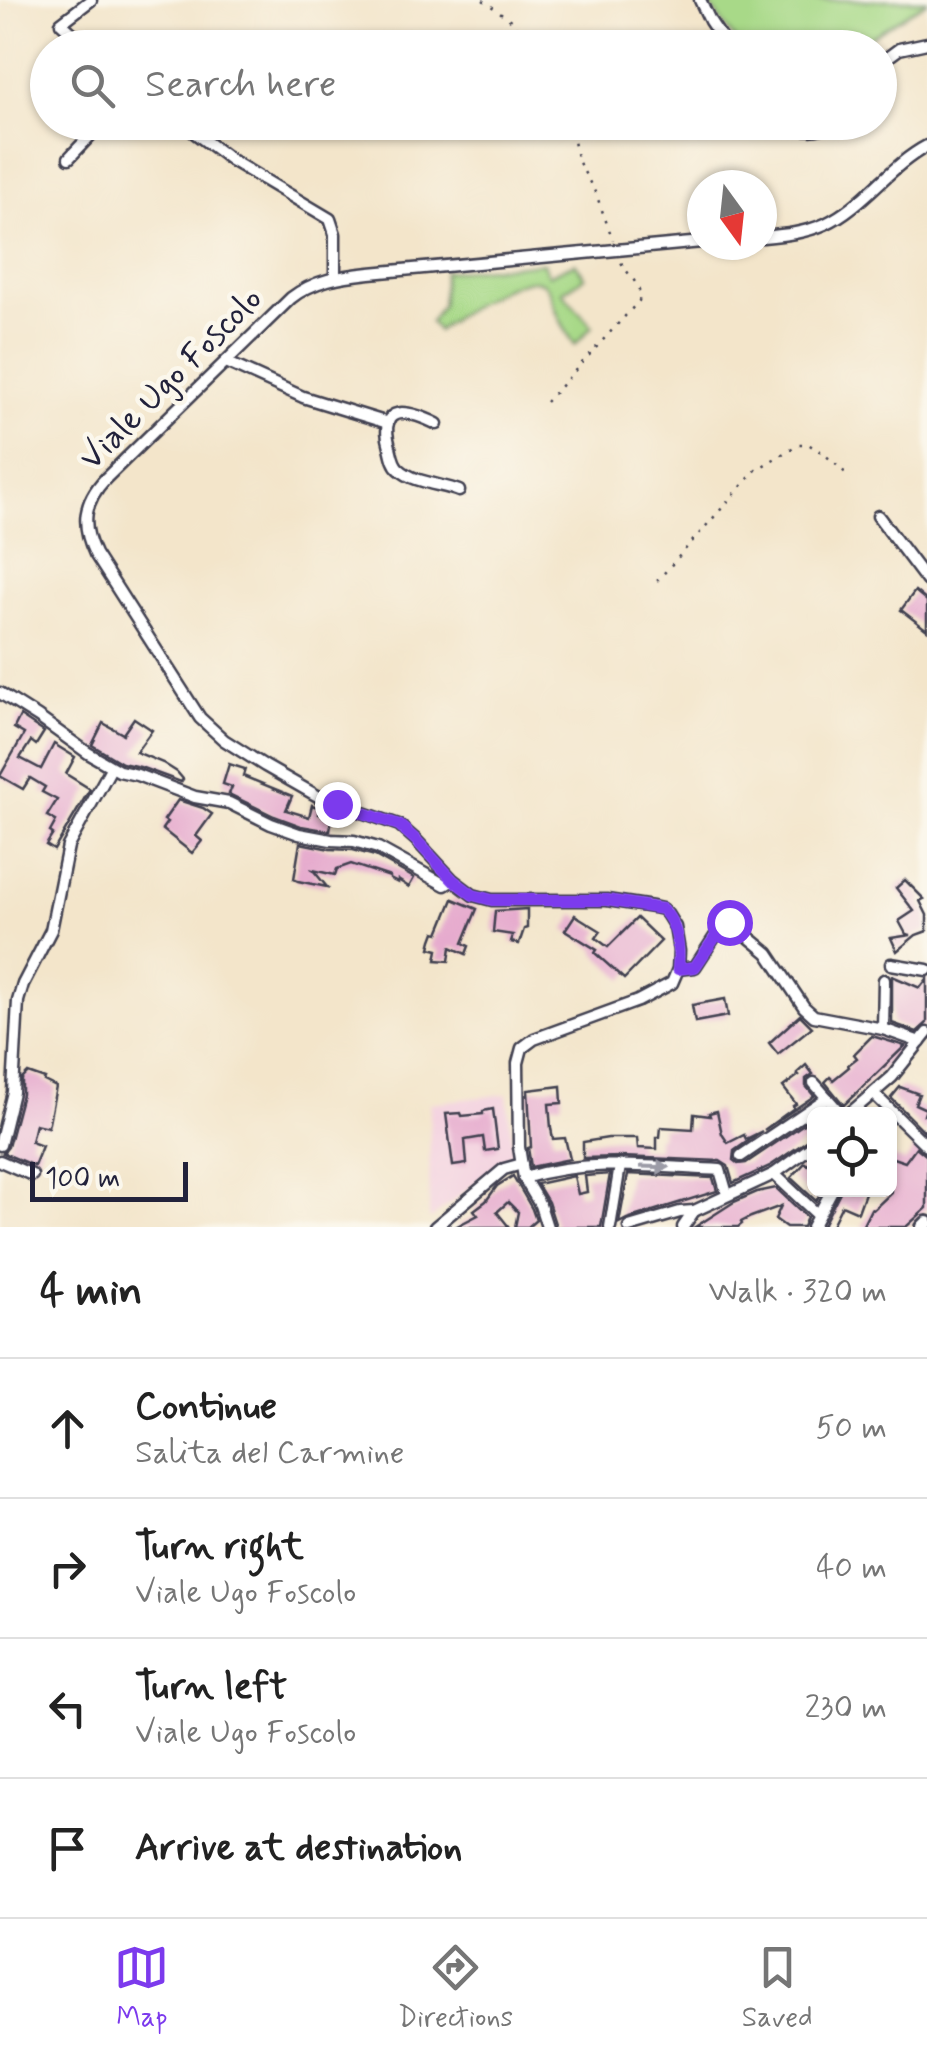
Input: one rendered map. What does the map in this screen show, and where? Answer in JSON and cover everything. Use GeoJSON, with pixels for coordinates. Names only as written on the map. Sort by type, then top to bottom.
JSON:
{"type":"FeatureCollection","features":[{"type":"Feature","properties":{"kind":"street"},"geometry":{"type":"LineString","coordinates":[[69,30],[61,23],[90,0]]}},
{"type":"Feature","properties":{"kind":"street"},"geometry":{"type":"LineString","coordinates":[[700,0],[716,30]]}},
{"type":"Feature","properties":{"kind":"street"},"geometry":{"type":"LineString","coordinates":[[897,50],[927,43]]}},
{"type":"Feature","properties":{"kind":"street"},"geometry":{"type":"LineString","coordinates":[[69,158],[86,140]]}},
{"type":"Feature","properties":{"kind":"street"},"geometry":{"type":"LineString","coordinates":[[204,140],[330,219],[335,234],[335,278]]}},
{"type":"Feature","properties":{"kind":"street"},"geometry":{"type":"LineString","coordinates":[[777,235],[801,232],[836,218],[927,146]]}},
{"type":"Feature","properties":{"kind":"street","name":"Viale Ugo Foscolo"},"geometry":{"type":"LineString","coordinates":[[678,969],[674,927],[662,909],[607,900],[492,900],[473,895],[399,825],[304,789],[251,758],[205,724],[90,543],[86,514],[100,484],[298,292],[313,284],[370,273],[687,243]]}},
{"type":"Feature","properties":{"kind":"street"},"geometry":{"type":"LineString","coordinates":[[226,362],[303,397],[388,423]]}},
{"type":"Feature","properties":{"kind":"street"},"geometry":{"type":"LineString","coordinates":[[437,424],[411,412],[397,414],[388,423],[386,436],[394,462],[413,478],[459,491]]}},
{"type":"Feature","properties":{"kind":"street"},"geometry":{"type":"LineString","coordinates":[[878,516],[927,580]]}},
{"type":"Feature","properties":{"kind":"street"},"geometry":{"type":"LineString","coordinates":[[0,693],[111,768],[195,798],[229,804],[298,834],[378,848],[445,885],[453,880]]}},
{"type":"Feature","properties":{"kind":"street"},"geometry":{"type":"LineString","coordinates":[[0,1145],[13,1092],[18,1001],[23,984],[50,930],[68,846],[111,768]]}},
{"type":"Feature","properties":{"kind":"street"},"geometry":{"type":"LineString","coordinates":[[547,1227],[540,1205],[524,1178],[522,1164],[518,1063],[522,1048],[534,1039],[656,994],[672,983],[678,969],[695,967],[729,922],[768,954],[808,1012],[819,1018],[923,1038],[892,1077],[858,1107]]}},
{"type":"Feature","properties":{"kind":"street"},"geometry":{"type":"LineString","coordinates":[[891,964],[927,970]]}},
{"type":"Feature","properties":{"kind":"street"},"geometry":{"type":"LineString","coordinates":[[883,1030],[884,980]]}},
{"type":"Feature","properties":{"kind":"street"},"geometry":{"type":"LineString","coordinates":[[814,1083],[835,1107]]}},
{"type":"Feature","properties":{"kind":"street"},"geometry":{"type":"LineString","coordinates":[[874,1094],[880,1107]]}},
{"type":"Feature","properties":{"kind":"street"},"geometry":{"type":"LineString","coordinates":[[524,1178],[574,1166],[720,1170],[827,1098]]}},
{"type":"Feature","properties":{"kind":"street"},"geometry":{"type":"LineString","coordinates":[[897,1123],[927,1146]]}},
{"type":"Feature","properties":{"kind":"street"},"geometry":{"type":"LineString","coordinates":[[629,1227],[694,1211],[774,1174],[807,1150]]}},
{"type":"Feature","properties":{"kind":"street"},"geometry":{"type":"LineString","coordinates":[[0,1161],[32,1176]]}},
{"type":"Feature","properties":{"kind":"street"},"geometry":{"type":"LineString","coordinates":[[435,1227],[504,1169],[522,1164]]}},
{"type":"Feature","properties":{"kind":"street"},"geometry":{"type":"LineString","coordinates":[[610,1227],[620,1166]]}},
{"type":"Feature","properties":{"kind":"street"},"geometry":{"type":"LineString","coordinates":[[720,1170],[727,1194]]}},
{"type":"Feature","properties":{"kind":"street"},"geometry":{"type":"LineString","coordinates":[[774,1174],[818,1215]]}},
{"type":"Feature","properties":{"kind":"street"},"geometry":{"type":"LineString","coordinates":[[812,1227],[828,1197]]}},
{"type":"Feature","properties":{"kind":"street"},"geometry":{"type":"LineString","coordinates":[[683,1227],[694,1211]]}},
{"type":"Feature","properties":{"kind":"path"},"geometry":{"type":"LineString","coordinates":[[483,0],[518,30]]}},
{"type":"Feature","properties":{"kind":"path"},"geometry":{"type":"LineString","coordinates":[[546,402],[640,302],[641,294],[618,258],[596,194],[578,159],[574,140]]}},
{"type":"Feature","properties":{"kind":"path"},"geometry":{"type":"LineString","coordinates":[[657,581],[756,470],[798,444],[808,444],[823,453],[849,476]]}},
{"type":"Feature","properties":{"kind":"path"},"geometry":{"type":"LineString","coordinates":[[918,986],[927,990]]}},
{"type":"Feature","properties":{"kind":"shaded area"},"geometry":{"type":"Polygon","coordinates":[[[507,1094],[513,1152],[431,1219],[430,1103],[507,1094]]]}},
{"type":"Feature","properties":{"kind":"green space"},"geometry":{"type":"Polygon","coordinates":[[[706,0],[927,0],[882,30],[728,30],[706,0]]]}},
{"type":"Feature","properties":{"kind":"green space"},"geometry":{"type":"Polygon","coordinates":[[[543,263],[548,275],[575,263],[585,277],[562,292],[592,326],[575,345],[547,287],[533,281],[488,296],[438,331],[430,322],[442,305],[444,272],[543,263]]]}},
{"type":"Feature","properties":{"kind":"building"},"geometry":{"type":"Polygon","coordinates":[[[915,591],[927,601],[927,630],[901,610],[915,591]]]}},
{"type":"Feature","properties":{"kind":"building"},"geometry":{"type":"Polygon","coordinates":[[[20,716],[44,732],[36,745],[31,741],[20,758],[41,769],[54,744],[75,757],[66,774],[90,789],[54,850],[46,845],[56,821],[47,816],[57,800],[42,792],[45,787],[30,778],[23,789],[0,776],[24,734],[14,728],[20,716]]]}},
{"type":"Feature","properties":{"kind":"building"},"geometry":{"type":"Polygon","coordinates":[[[134,718],[152,730],[136,752],[177,772],[181,782],[122,763],[92,745],[103,723],[123,734],[134,718]]]}},
{"type":"Feature","properties":{"kind":"building"},"geometry":{"type":"Polygon","coordinates":[[[229,764],[245,769],[243,776],[292,796],[286,810],[309,817],[312,805],[320,808],[319,814],[332,817],[330,831],[301,826],[229,794],[232,787],[223,784],[229,764]]]}},
{"type":"Feature","properties":{"kind":"building"},"geometry":{"type":"Polygon","coordinates":[[[178,800],[212,814],[196,836],[202,841],[192,853],[162,829],[178,800]]]}},
{"type":"Feature","properties":{"kind":"building"},"geometry":{"type":"Polygon","coordinates":[[[300,843],[375,856],[414,878],[409,887],[351,864],[337,869],[335,875],[313,870],[327,887],[298,881],[294,879],[300,843]]]}},
{"type":"Feature","properties":{"kind":"building"},"geometry":{"type":"Polygon","coordinates":[[[905,880],[924,899],[920,901],[927,915],[927,931],[897,951],[891,938],[911,935],[906,934],[899,921],[914,911],[896,888],[905,880]]]}},
{"type":"Feature","properties":{"kind":"building"},"geometry":{"type":"Polygon","coordinates":[[[453,899],[477,909],[463,943],[469,946],[466,954],[451,947],[449,961],[436,960],[438,950],[430,948],[432,940],[435,932],[439,933],[453,899]]]}},
{"type":"Feature","properties":{"kind":"building"},"geometry":{"type":"Polygon","coordinates":[[[527,909],[527,928],[519,944],[511,942],[513,935],[493,932],[495,911],[527,909]]]}},
{"type":"Feature","properties":{"kind":"building"},"geometry":{"type":"Polygon","coordinates":[[[575,915],[601,931],[596,938],[608,947],[637,918],[661,941],[624,979],[595,953],[597,950],[565,930],[575,915]]]}},
{"type":"Feature","properties":{"kind":"building"},"geometry":{"type":"Polygon","coordinates":[[[892,976],[920,988],[927,979],[927,1023],[917,1032],[892,1023],[892,976]]]}},
{"type":"Feature","properties":{"kind":"building"},"geometry":{"type":"Polygon","coordinates":[[[725,999],[728,1016],[695,1022],[692,1005],[725,999]]]}},
{"type":"Feature","properties":{"kind":"building"},"geometry":{"type":"Polygon","coordinates":[[[800,1015],[812,1027],[778,1054],[769,1043],[800,1015]]]}},
{"type":"Feature","properties":{"kind":"building"},"geometry":{"type":"Polygon","coordinates":[[[872,1036],[905,1046],[844,1105],[825,1082],[849,1067],[857,1058],[854,1054],[872,1036]]]}},
{"type":"Feature","properties":{"kind":"building"},"geometry":{"type":"Polygon","coordinates":[[[806,1065],[813,1074],[806,1079],[806,1086],[814,1096],[764,1130],[794,1108],[796,1104],[783,1087],[806,1065]]]}},
{"type":"Feature","properties":{"kind":"building"},"geometry":{"type":"Polygon","coordinates":[[[28,1073],[56,1087],[48,1127],[35,1124],[31,1142],[42,1146],[34,1166],[3,1153],[22,1094],[22,1079],[28,1073]]]}},
{"type":"Feature","properties":{"kind":"building"},"geometry":{"type":"Polygon","coordinates":[[[561,1086],[562,1103],[549,1104],[551,1128],[553,1139],[565,1138],[570,1159],[531,1167],[528,1090],[561,1086]]]}},
{"type":"Feature","properties":{"kind":"building"},"geometry":{"type":"Polygon","coordinates":[[[900,1087],[919,1094],[915,1104],[926,1109],[927,1134],[891,1098],[900,1087]]]}},
{"type":"Feature","properties":{"kind":"building"},"geometry":{"type":"Polygon","coordinates":[[[493,1109],[498,1149],[485,1151],[483,1137],[465,1140],[467,1164],[453,1166],[446,1114],[483,1114],[493,1109]]]}},
{"type":"Feature","properties":{"kind":"building"},"geometry":{"type":"Polygon","coordinates":[[[717,1111],[728,1143],[762,1131],[734,1151],[733,1160],[738,1164],[746,1163],[807,1122],[807,1141],[770,1166],[733,1183],[728,1166],[720,1161],[583,1158],[583,1142],[608,1138],[637,1138],[638,1148],[657,1149],[661,1127],[693,1129],[694,1114],[710,1116],[709,1113],[717,1111]]]}},
{"type":"Feature","properties":{"kind":"building"},"geometry":{"type":"Polygon","coordinates":[[[916,1147],[927,1156],[927,1208],[906,1227],[862,1227],[871,1209],[887,1197],[897,1197],[897,1159],[905,1162],[916,1147]]]}},
{"type":"Feature","properties":{"kind":"building"},"geometry":{"type":"Polygon","coordinates":[[[807,1164],[807,1193],[791,1178],[807,1164]]]}},
{"type":"Feature","properties":{"kind":"building"},"geometry":{"type":"Polygon","coordinates":[[[610,1174],[601,1227],[556,1227],[537,1184],[574,1176],[578,1194],[587,1192],[585,1176],[610,1174]]]}},
{"type":"Feature","properties":{"kind":"building"},"geometry":{"type":"Polygon","coordinates":[[[628,1174],[713,1178],[717,1191],[619,1223],[628,1174]]]}},
{"type":"Feature","properties":{"kind":"building"},"geometry":{"type":"Polygon","coordinates":[[[513,1176],[536,1220],[528,1227],[515,1227],[518,1212],[508,1202],[497,1212],[509,1227],[455,1227],[478,1215],[474,1210],[513,1176]]]}},
{"type":"Feature","properties":{"kind":"building"},"geometry":{"type":"Polygon","coordinates":[[[776,1188],[807,1217],[803,1227],[786,1227],[775,1219],[781,1206],[751,1217],[738,1227],[695,1227],[734,1202],[776,1188]]]}},
{"type":"Feature","properties":{"kind":"building"},"geometry":{"type":"Polygon","coordinates":[[[837,1197],[863,1197],[858,1212],[842,1205],[831,1227],[822,1227],[837,1197]]]}},
{"type":"Feature","properties":{"kind":"route"},"geometry":{"type":"LineString","coordinates":[[337,804],[399,825],[473,895],[492,900],[607,900],[662,909],[674,927],[678,969],[695,967],[729,922]]}}]}
